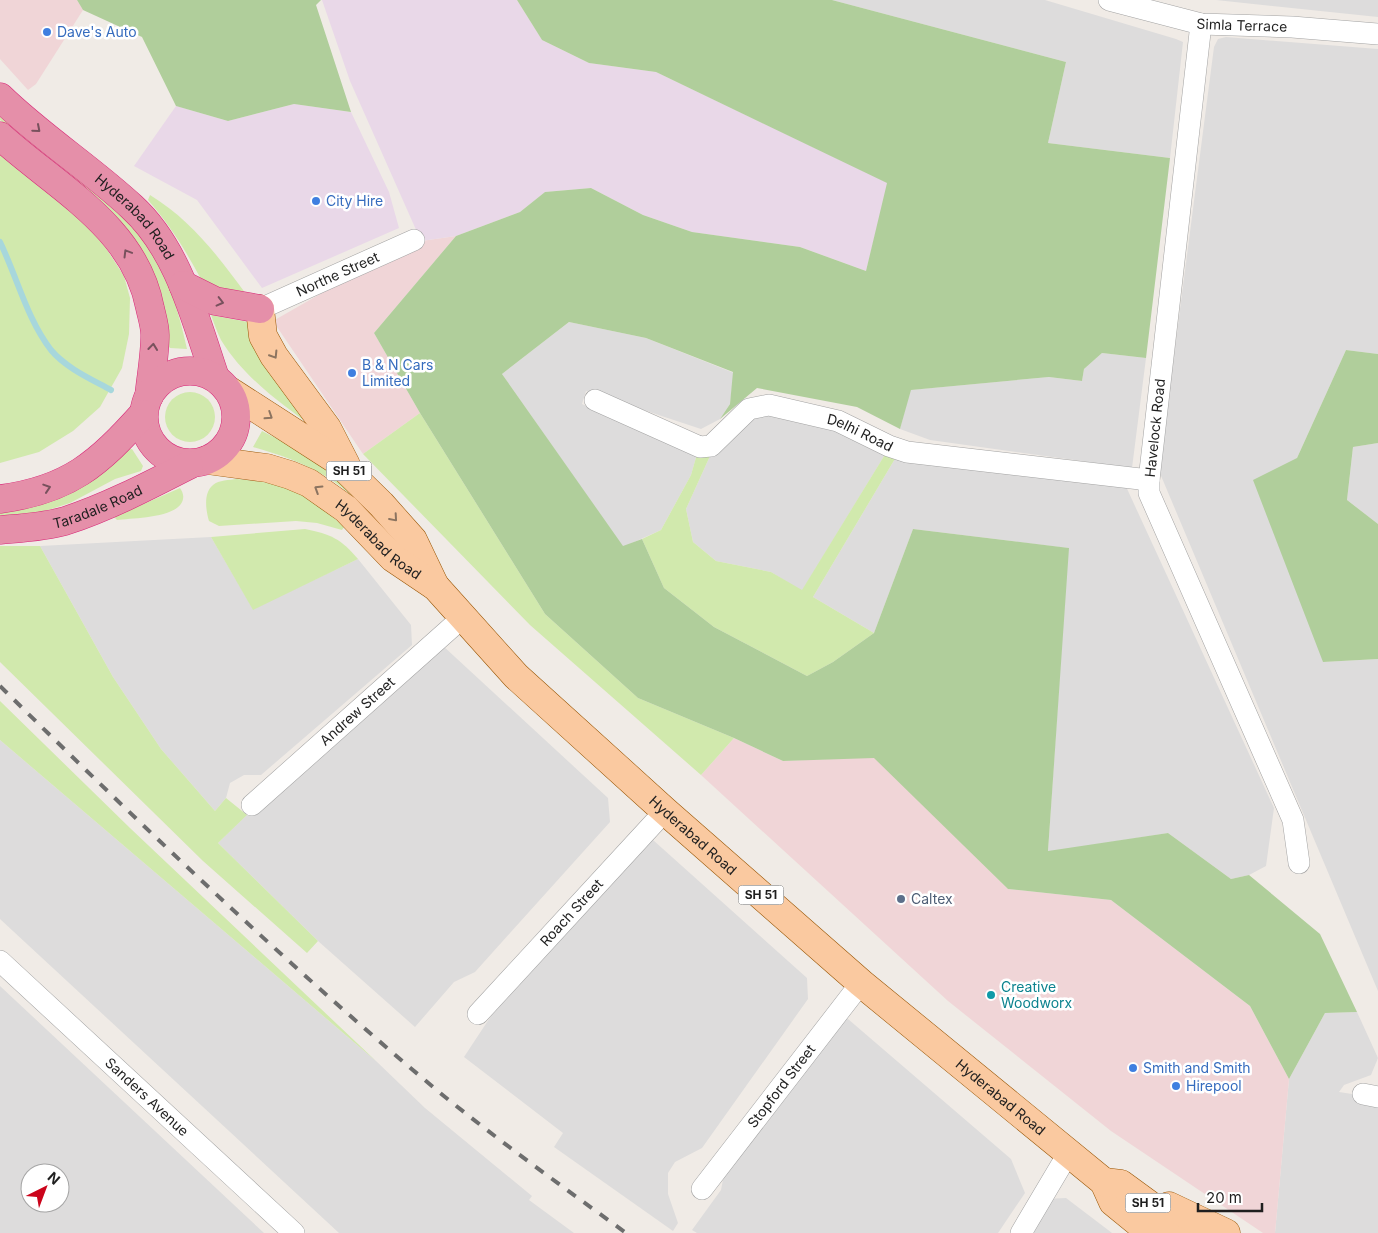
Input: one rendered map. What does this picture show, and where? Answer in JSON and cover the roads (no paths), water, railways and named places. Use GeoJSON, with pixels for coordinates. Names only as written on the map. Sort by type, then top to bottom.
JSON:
{"type":"FeatureCollection","features":[{"type":"Feature","properties":{"kind":"highway","name":"Hyderabad Road"},"geometry":{"type":"LineString","coordinates":[[0,97],[133,208],[154,233],[171,260],[183,285],[221,383]]}},
{"type":"Feature","properties":{"kind":"highway","name":"Hyderabad Road"},"geometry":{"type":"LineString","coordinates":[[0,136],[102,221],[121,243],[137,269],[148,297],[155,334],[146,405]]}},
{"type":"Feature","properties":{"kind":"highway"},"geometry":{"type":"LineString","coordinates":[[183,285],[215,301],[260,309]]}},
{"type":"Feature","properties":{"kind":"highway","name":"SH 51"},"geometry":{"type":"LineString","coordinates":[[0,499],[22,496],[56,485],[88,468],[106,453],[146,405],[158,383],[170,375],[185,370],[200,371],[221,383]]}},
{"type":"Feature","properties":{"kind":"highway"},"geometry":{"type":"LineString","coordinates":[[198,462],[217,455],[226,446],[235,430],[237,412],[234,400],[221,383]]}},
{"type":"Feature","properties":{"kind":"highway","name":"SH 51"},"geometry":{"type":"LineString","coordinates":[[146,405],[144,427],[149,439],[156,447],[177,462],[198,462]]}},
{"type":"Feature","properties":{"kind":"highway","name":"Taradale Road"},"geometry":{"type":"LineString","coordinates":[[0,530],[33,527],[64,521],[94,510],[198,462]]}},
{"type":"Feature","properties":{"kind":"main road"},"geometry":{"type":"LineString","coordinates":[[260,309],[263,336],[274,356],[327,428],[351,473]]}},
{"type":"Feature","properties":{"kind":"main road","name":"Hyderabad Road"},"geometry":{"type":"LineString","coordinates":[[221,383],[336,459],[381,504],[413,540],[436,587],[516,676],[665,811],[862,983],[1104,1182],[1113,1202],[1151,1233]]}},
{"type":"Feature","properties":{"kind":"main road","name":"Hyderabad Road"},"geometry":{"type":"LineString","coordinates":[[198,462],[267,468],[309,483],[346,509],[393,558],[436,587]]}},
{"type":"Feature","properties":{"kind":"main road","name":"Hyderabad Road"},"geometry":{"type":"LineString","coordinates":[[1104,1182],[1121,1184],[1146,1200],[1188,1233]]}},
{"type":"Feature","properties":{"kind":"main road"},"geometry":{"type":"LineString","coordinates":[[1146,1200],[1169,1206],[1226,1233]]}},
{"type":"Feature","properties":{"kind":"street","name":"Simla Terrace"},"geometry":{"type":"LineString","coordinates":[[1109,0],[1201,24],[1292,27],[1378,34]]}},
{"type":"Feature","properties":{"kind":"street","name":"Havelock Road"},"geometry":{"type":"LineString","coordinates":[[1201,24],[1149,493],[1292,820],[1298,863]]}},
{"type":"Feature","properties":{"kind":"street","name":"Northe Street"},"geometry":{"type":"LineString","coordinates":[[260,309],[414,240]]}},
{"type":"Feature","properties":{"kind":"street","name":"Delhi Road"},"geometry":{"type":"LineString","coordinates":[[595,400],[700,446],[710,446],[749,409],[769,405],[838,421],[888,446],[907,452],[1149,480]]}},
{"type":"Feature","properties":{"kind":"street","name":"Andrew Street"},"geometry":{"type":"LineString","coordinates":[[252,804],[462,618]]}},
{"type":"Feature","properties":{"kind":"street","name":"Roach Street"},"geometry":{"type":"LineString","coordinates":[[478,1014],[665,811]]}},
{"type":"Feature","properties":{"kind":"street","name":"Sanders Avenue"},"geometry":{"type":"LineString","coordinates":[[0,961],[294,1233]]}},
{"type":"Feature","properties":{"kind":"street","name":"Stopford Street"},"geometry":{"type":"LineString","coordinates":[[702,1189],[862,983]]}},
{"type":"Feature","properties":{"kind":"street"},"geometry":{"type":"LineString","coordinates":[[1020,1233],[1069,1152]]}},
{"type":"Feature","properties":{"kind":"waterway"},"geometry":{"type":"LineString","coordinates":[[0,242],[35,325],[51,350],[71,368],[111,390]]}},
{"type":"Feature","properties":{"kind":"railway"},"geometry":{"type":"LineString","coordinates":[[0,686],[215,894],[382,1044],[439,1092],[531,1164],[626,1233]]}},
{"type":"Feature","properties":{"kind":"place","name":"Dave's Auto"},"geometry":{"type":"Point","coordinates":[47,32]}},
{"type":"Feature","properties":{"kind":"place","name":"City Hire"},"geometry":{"type":"Point","coordinates":[316,201]}},
{"type":"Feature","properties":{"kind":"place","name":"B & N Cars Limited"},"geometry":{"type":"Point","coordinates":[352,373]}},
{"type":"Feature","properties":{"kind":"place","name":"Caltex"},"geometry":{"type":"Point","coordinates":[901,899]}},
{"type":"Feature","properties":{"kind":"place","name":"Creative Woodworx"},"geometry":{"type":"Point","coordinates":[991,995]}},
{"type":"Feature","properties":{"kind":"place","name":"Smith and Smith"},"geometry":{"type":"Point","coordinates":[1133,1068]}},
{"type":"Feature","properties":{"kind":"place","name":"Hirepool"},"geometry":{"type":"Point","coordinates":[1176,1086]}}]}
